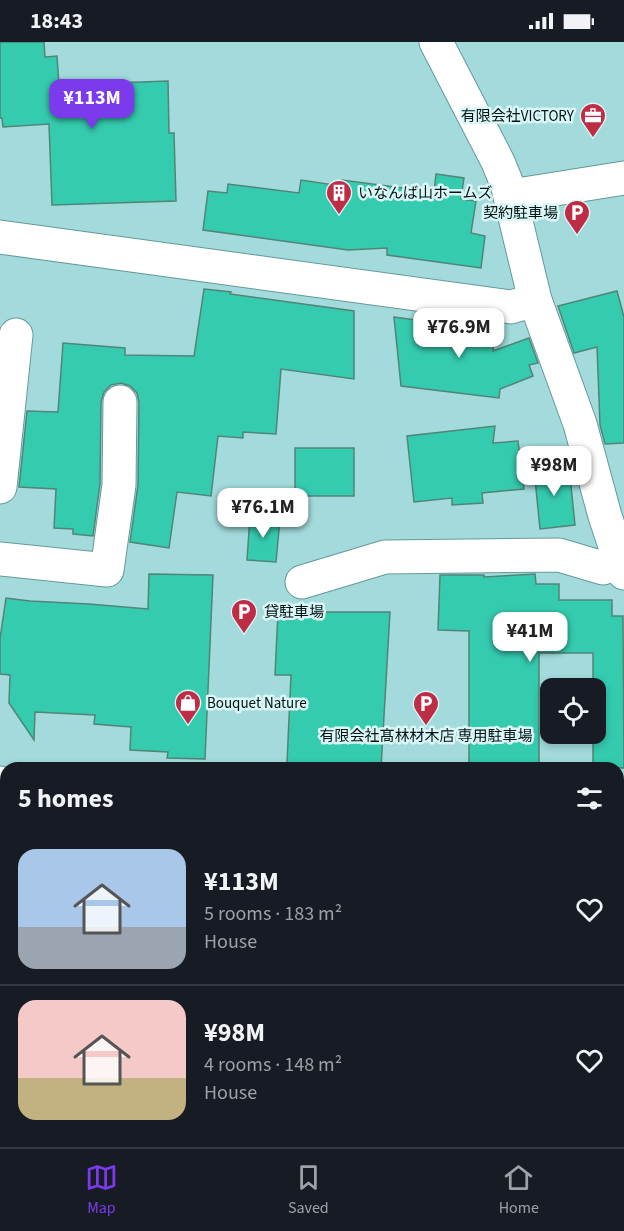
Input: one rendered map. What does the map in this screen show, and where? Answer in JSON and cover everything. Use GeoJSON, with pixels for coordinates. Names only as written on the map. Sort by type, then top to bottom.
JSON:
{"type":"FeatureCollection","features":[{"type":"Feature","properties":{"kind":"street"},"geometry":{"type":"LineString","coordinates":[[302,582],[385,557],[559,555],[603,568],[622,567],[605,516],[580,424],[535,300],[511,196],[500,168],[436,42]]}},
{"type":"Feature","properties":{"kind":"street"},"geometry":{"type":"LineString","coordinates":[[511,196],[624,178]]}},
{"type":"Feature","properties":{"kind":"street"},"geometry":{"type":"LineString","coordinates":[[0,237],[511,307],[535,300]]}},
{"type":"Feature","properties":{"kind":"street"},"geometry":{"type":"LineString","coordinates":[[0,487],[16,335]]}},
{"type":"Feature","properties":{"kind":"street"},"geometry":{"type":"LineString","coordinates":[[0,559],[107,570],[119,485],[120,402]]}},
{"type":"Feature","properties":{"kind":"building"},"geometry":{"type":"Polygon","coordinates":[[[0,42],[44,42],[45,57],[57,56],[59,85],[168,81],[169,133],[174,133],[176,201],[52,205],[49,124],[3,127],[2,118],[0,118],[0,42]]]}},
{"type":"Feature","properties":{"kind":"building","name":"いなんば山ホームズ"},"geometry":{"type":"Polygon","coordinates":[[[436,174],[464,178],[461,199],[476,201],[471,233],[485,236],[481,268],[387,255],[387,248],[348,250],[203,230],[208,191],[227,193],[228,184],[299,193],[301,180],[341,186],[342,180],[434,192],[436,174]]]}},
{"type":"Feature","properties":{"kind":"building"},"geometry":{"type":"Polygon","coordinates":[[[204,289],[354,311],[354,379],[281,369],[276,434],[243,432],[243,438],[218,436],[211,496],[177,492],[169,548],[130,542],[138,485],[139,402],[137,393],[130,386],[121,383],[111,385],[104,392],[101,402],[100,484],[93,536],[73,534],[73,529],[54,528],[56,489],[19,487],[27,411],[58,412],[63,343],[125,348],[125,355],[194,356],[204,289]]]}},
{"type":"Feature","properties":{"kind":"building"},"geometry":{"type":"Polygon","coordinates":[[[617,291],[624,317],[624,443],[605,444],[600,425],[597,347],[574,353],[558,306],[617,291]]]}},
{"type":"Feature","properties":{"kind":"building"},"geometry":{"type":"Polygon","coordinates":[[[394,317],[495,331],[493,351],[529,338],[538,363],[529,365],[533,376],[500,389],[499,398],[401,386],[394,317]]]}},
{"type":"Feature","properties":{"kind":"building"},"geometry":{"type":"Polygon","coordinates":[[[495,426],[493,443],[518,441],[524,489],[482,493],[483,503],[452,505],[452,498],[414,502],[407,436],[495,426]]]}},
{"type":"Feature","properties":{"kind":"building"},"geometry":{"type":"Polygon","coordinates":[[[295,448],[354,448],[354,496],[295,496],[295,448]]]}},
{"type":"Feature","properties":{"kind":"building"},"geometry":{"type":"Polygon","coordinates":[[[569,466],[575,525],[540,529],[534,469],[569,466]]]}},
{"type":"Feature","properties":{"kind":"building"},"geometry":{"type":"Polygon","coordinates":[[[250,516],[280,519],[276,562],[247,560],[250,516]]]}},
{"type":"Feature","properties":{"kind":"building"},"geometry":{"type":"Polygon","coordinates":[[[149,574],[213,575],[205,759],[167,758],[168,752],[130,750],[131,727],[94,724],[95,715],[35,712],[34,740],[9,703],[10,675],[0,674],[0,639],[6,598],[148,609],[149,574]]]}},
{"type":"Feature","properties":{"kind":"building"},"geometry":{"type":"Polygon","coordinates":[[[535,574],[536,584],[559,584],[559,600],[612,600],[612,616],[623,616],[624,762],[593,762],[593,744],[606,744],[606,678],[593,678],[593,653],[539,653],[539,762],[469,762],[469,631],[438,630],[440,575],[484,575],[484,577],[535,574]]]}},
{"type":"Feature","properties":{"kind":"building"},"geometry":{"type":"Polygon","coordinates":[[[278,612],[390,612],[381,762],[287,762],[291,675],[275,675],[278,612]]]}},
{"type":"Feature","properties":{"kind":"place","name":"有限会社VICTORY"},"geometry":{"type":"Point","coordinates":[593,139]}},
{"type":"Feature","properties":{"kind":"place","name":"いなんば山ホームズ"},"geometry":{"type":"Point","coordinates":[339,216]}},
{"type":"Feature","properties":{"kind":"place","name":"契約駐車場"},"geometry":{"type":"Point","coordinates":[577,236]}},
{"type":"Feature","properties":{"kind":"place","name":"貸駐車場"},"geometry":{"type":"Point","coordinates":[244,635]}},
{"type":"Feature","properties":{"kind":"place","name":"Bouquet Nature"},"geometry":{"type":"Point","coordinates":[188,726]}},
{"type":"Feature","properties":{"kind":"place","name":"有限会社髙林材木店 専用駐車場"},"geometry":{"type":"Point","coordinates":[426,727]}}]}
